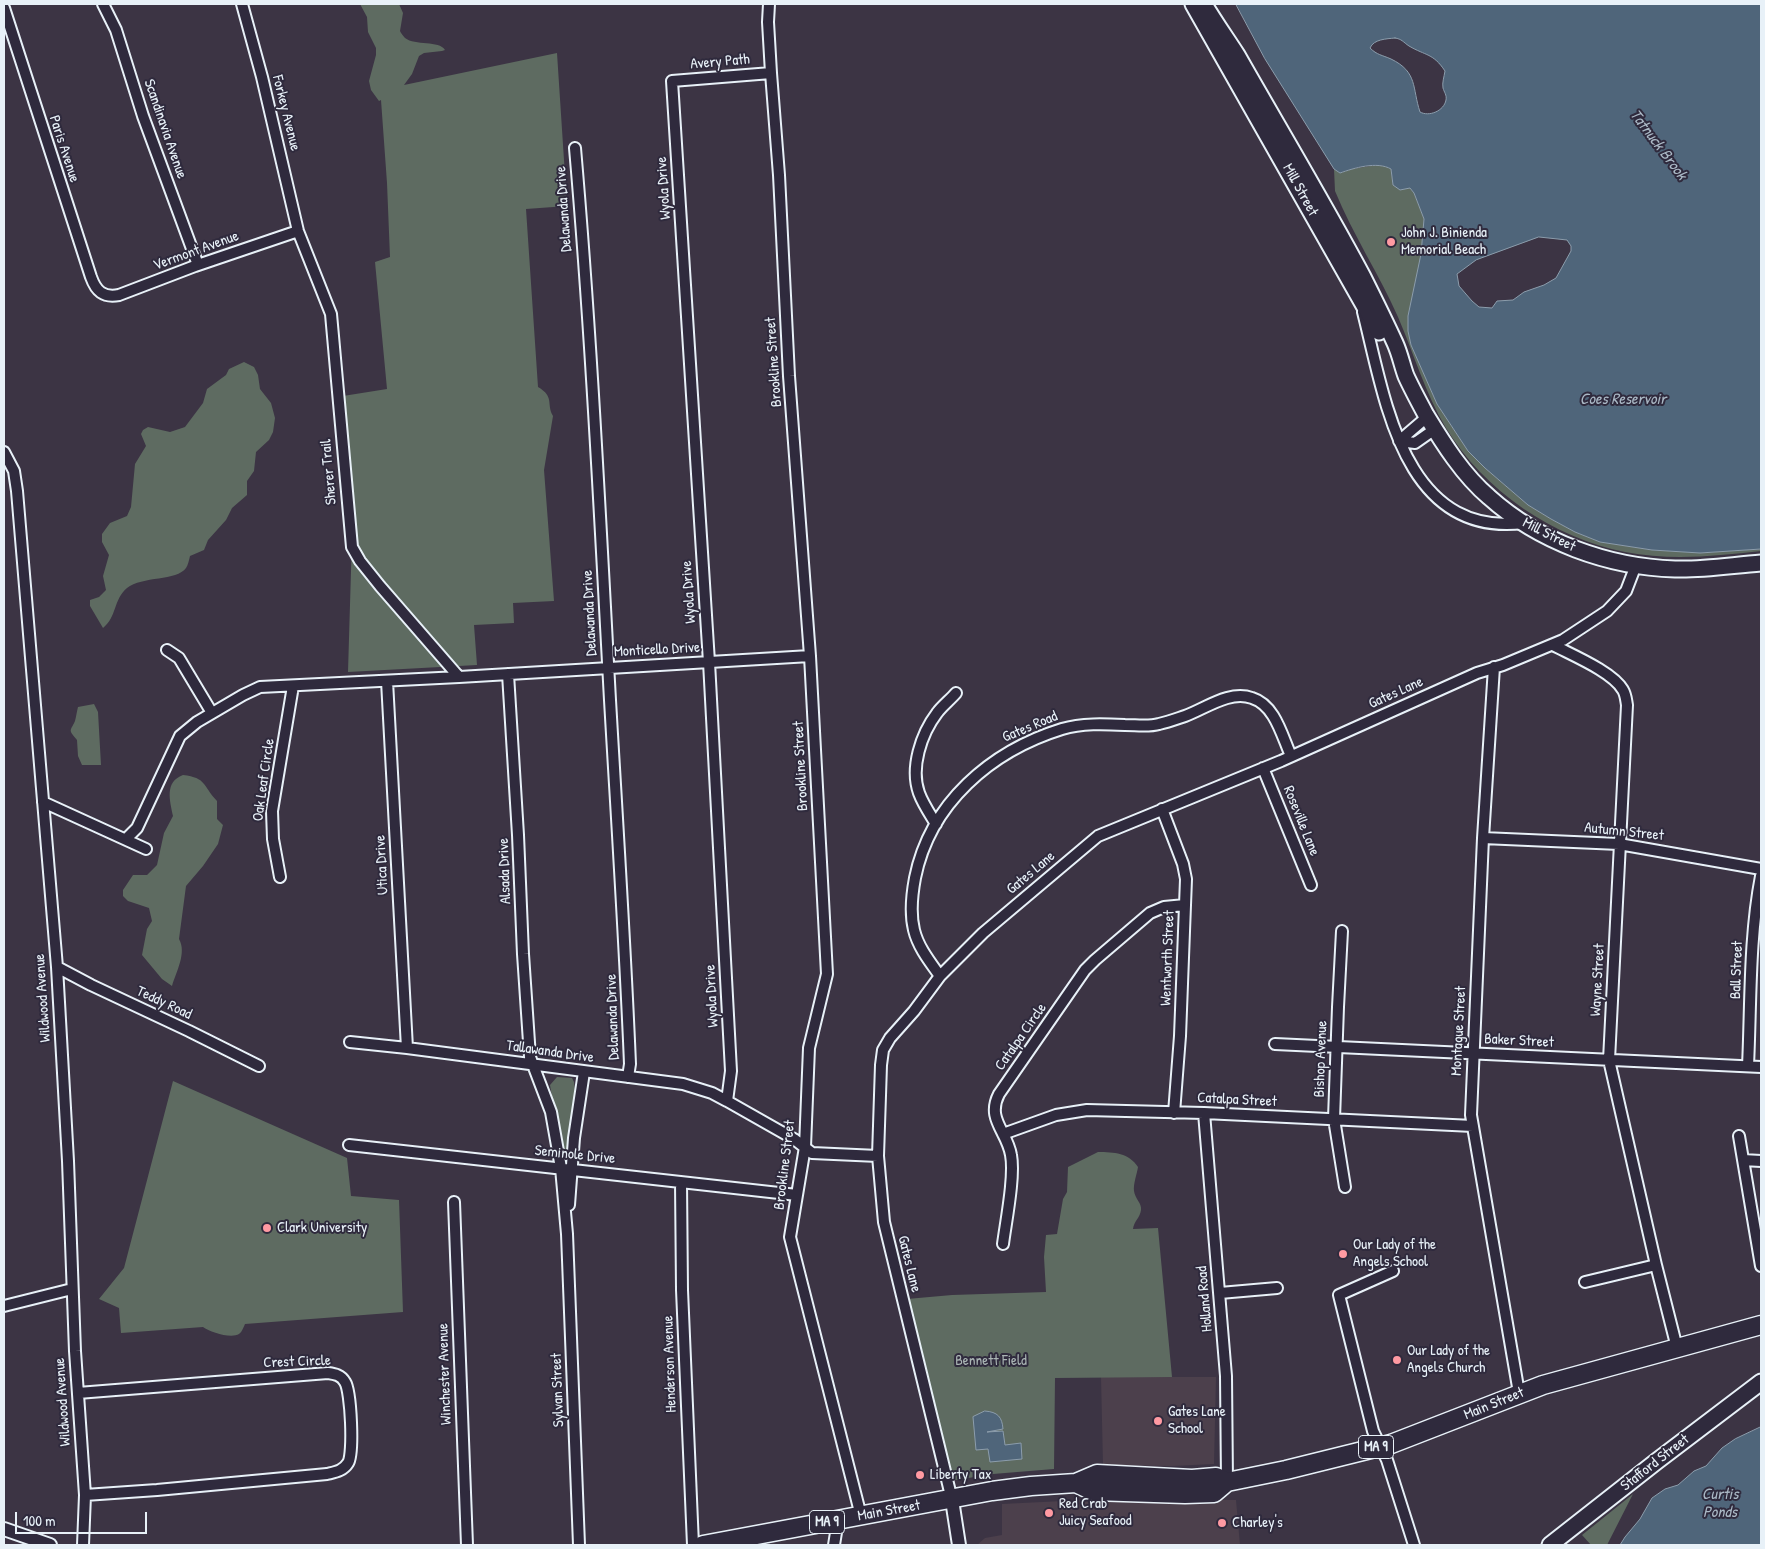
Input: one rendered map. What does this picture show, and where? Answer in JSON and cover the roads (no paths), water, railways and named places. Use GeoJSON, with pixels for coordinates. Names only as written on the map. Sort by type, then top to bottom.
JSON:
{"type":"FeatureCollection","features":[{"type":"Feature","properties":{"kind":"highway","name":"Main Street"},"geometry":{"type":"LineString","coordinates":[[703,1545],[720,1544],[838,1520],[1020,1487],[1076,1484],[1093,1491],[1214,1493],[1227,1482],[1391,1444],[1520,1393],[1556,1381],[1761,1325]]}},
{"type":"Feature","properties":{"kind":"main road","name":"Mill Street"},"geometry":{"type":"LineString","coordinates":[[1193,4],[1431,423],[1452,455],[1488,496],[1524,522],[1560,542],[1584,552],[1636,565],[1691,569],[1761,563]]}},
{"type":"Feature","properties":{"kind":"main road","name":"Mill Street"},"geometry":{"type":"LineString","coordinates":[[1204,4],[1226,36],[1364,279],[1396,345],[1406,376]]}},
{"type":"Feature","properties":{"kind":"main road","name":"Stafford Street"},"geometry":{"type":"LineString","coordinates":[[1550,1545],[1761,1382]]}},
{"type":"Feature","properties":{"kind":"street","name":"Scandinavia Avenue"},"geometry":{"type":"LineString","coordinates":[[103,4],[116,30],[143,116],[198,265]]}},
{"type":"Feature","properties":{"kind":"street","name":"Forkey Avenue"},"geometry":{"type":"LineString","coordinates":[[242,4],[262,77],[298,231]]}},
{"type":"Feature","properties":{"kind":"street","name":"Brookline Street"},"geometry":{"type":"LineString","coordinates":[[769,4],[768,22],[771,73],[790,385],[810,656],[827,974],[808,1048],[805,1147],[790,1236],[861,1516]]}},
{"type":"Feature","properties":{"kind":"street","name":"Paris Avenue"},"geometry":{"type":"LineString","coordinates":[[4,8],[91,277],[98,291],[104,295]]}},
{"type":"Feature","properties":{"kind":"street","name":"Avery Path"},"geometry":{"type":"LineString","coordinates":[[672,80],[771,73]]}},
{"type":"Feature","properties":{"kind":"street","name":"Wyola Drive"},"geometry":{"type":"LineString","coordinates":[[672,80],[709,662],[731,1071],[727,1101]]}},
{"type":"Feature","properties":{"kind":"street","name":"Delawanda Drive"},"geometry":{"type":"LineString","coordinates":[[575,148],[626,962],[630,1064],[628,1077]]}},
{"type":"Feature","properties":{"kind":"street","name":"Vermont Avenue"},"geometry":{"type":"LineString","coordinates":[[104,295],[119,295],[198,265],[298,231]]}},
{"type":"Feature","properties":{"kind":"street","name":"Sherer Trail"},"geometry":{"type":"LineString","coordinates":[[298,231],[331,314],[353,550],[380,586],[460,677]]}},
{"type":"Feature","properties":{"kind":"street"},"geometry":{"type":"LineString","coordinates":[[1358,294],[1386,406],[1399,441],[1426,486],[1446,506],[1465,517],[1484,523],[1501,525],[1524,522]]}},
{"type":"Feature","properties":{"kind":"street"},"geometry":{"type":"LineString","coordinates":[[1399,441],[1431,423]]}},
{"type":"Feature","properties":{"kind":"street"},"geometry":{"type":"LineString","coordinates":[[1399,441],[1415,443],[1431,423]]}},
{"type":"Feature","properties":{"kind":"street","name":"Wildwood Avenue"},"geometry":{"type":"LineString","coordinates":[[4,452],[14,471],[17,491],[57,966],[68,1161],[72,1289],[85,1495],[83,1545]]}},
{"type":"Feature","properties":{"kind":"street","name":"Gates Lane"},"geometry":{"type":"LineString","coordinates":[[952,1500],[888,1241],[880,1193],[878,1156],[881,1065],[883,1050],[890,1038],[914,1011],[940,976],[983,933],[1098,836],[1263,768],[1494,667],[1563,640],[1607,611],[1617,602],[1629,584],[1636,565]]}},
{"type":"Feature","properties":{"kind":"street","name":"Wayne Street"},"geometry":{"type":"LineString","coordinates":[[1553,644],[1610,676],[1625,693],[1627,705],[1609,1060],[1677,1348]]}},
{"type":"Feature","properties":{"kind":"street"},"geometry":{"type":"LineString","coordinates":[[167,650],[179,658],[212,713]]}},
{"type":"Feature","properties":{"kind":"street","name":"Monticello Drive"},"geometry":{"type":"LineString","coordinates":[[126,839],[137,828],[180,736],[197,722],[260,687],[810,656]]}},
{"type":"Feature","properties":{"kind":"street","name":"Montague Street"},"geometry":{"type":"LineString","coordinates":[[1494,667],[1483,838],[1471,1107],[1520,1393]]}},
{"type":"Feature","properties":{"kind":"street","name":"Alsada Drive"},"geometry":{"type":"LineString","coordinates":[[508,674],[523,954],[530,1057],[533,1066]]}},
{"type":"Feature","properties":{"kind":"street","name":"Utica Drive"},"geometry":{"type":"LineString","coordinates":[[387,681],[407,1048]]}},
{"type":"Feature","properties":{"kind":"street","name":"Oak Leaf Circle"},"geometry":{"type":"LineString","coordinates":[[280,878],[273,839],[272,811],[293,686]]}},
{"type":"Feature","properties":{"kind":"street"},"geometry":{"type":"LineString","coordinates":[[936,824],[926,808],[918,788],[918,756],[925,734],[933,719],[956,693]]}},
{"type":"Feature","properties":{"kind":"street","name":"Gates Road"},"geometry":{"type":"LineString","coordinates":[[940,976],[929,962],[916,937],[912,913],[912,895],[918,866],[925,845],[936,824],[953,799],[968,782],[999,757],[1036,738],[1075,726],[1101,724],[1156,725],[1185,716],[1225,699],[1244,696],[1258,700],[1273,715],[1291,756]]}},
{"type":"Feature","properties":{"kind":"street","name":"Roseville Lane"},"geometry":{"type":"LineString","coordinates":[[1263,768],[1311,885]]}},
{"type":"Feature","properties":{"kind":"street"},"geometry":{"type":"LineString","coordinates":[[43,802],[146,849]]}},
{"type":"Feature","properties":{"kind":"street","name":"Wentworth Street"},"geometry":{"type":"LineString","coordinates":[[1162,809],[1186,874],[1180,1036],[1174,1112]]}},
{"type":"Feature","properties":{"kind":"street","name":"Autumn Street"},"geometry":{"type":"LineString","coordinates":[[1483,838],[1619,844],[1761,868]]}},
{"type":"Feature","properties":{"kind":"street","name":"Ball Street"},"geometry":{"type":"LineString","coordinates":[[1748,1066],[1755,904],[1761,876]]}},
{"type":"Feature","properties":{"kind":"street","name":"Catalpa Circle"},"geometry":{"type":"LineString","coordinates":[[1003,1244],[1012,1165],[1010,1147],[994,1115],[999,1094],[1085,970],[1094,960],[1150,912],[1164,907],[1185,905]]}},
{"type":"Feature","properties":{"kind":"street","name":"Bishop Avenue"},"geometry":{"type":"LineString","coordinates":[[1342,930],[1334,1120],[1345,1187]]}},
{"type":"Feature","properties":{"kind":"street","name":"Teddy Road"},"geometry":{"type":"LineString","coordinates":[[57,966],[91,985],[258,1066]]}},
{"type":"Feature","properties":{"kind":"street","name":"Tallawanda Drive"},"geometry":{"type":"LineString","coordinates":[[350,1042],[682,1084],[727,1101],[794,1139],[812,1153],[878,1156]]}},
{"type":"Feature","properties":{"kind":"street","name":"Baker Street"},"geometry":{"type":"LineString","coordinates":[[1275,1044],[1761,1067]]}},
{"type":"Feature","properties":{"kind":"street","name":"Sylvan Street"},"geometry":{"type":"LineString","coordinates":[[533,1066],[545,1092],[551,1112],[561,1168],[567,1234],[580,1545]]}},
{"type":"Feature","properties":{"kind":"street","name":"Sylvan Street"},"geometry":{"type":"LineString","coordinates":[[567,1234],[574,1138],[584,1072]]}},
{"type":"Feature","properties":{"kind":"street","name":"Catalpa Street"},"geometry":{"type":"LineString","coordinates":[[1003,1134],[1056,1115],[1074,1111],[1093,1110],[1204,1113],[1473,1126]]}},
{"type":"Feature","properties":{"kind":"street","name":"Holland Road"},"geometry":{"type":"LineString","coordinates":[[1204,1113],[1226,1376],[1227,1482]]}},
{"type":"Feature","properties":{"kind":"street"},"geometry":{"type":"LineString","coordinates":[[1739,1136],[1761,1266]]}},
{"type":"Feature","properties":{"kind":"street","name":"Seminole Drive"},"geometry":{"type":"LineString","coordinates":[[349,1145],[797,1195]]}},
{"type":"Feature","properties":{"kind":"street"},"geometry":{"type":"LineString","coordinates":[[1743,1160],[1761,1161]]}},
{"type":"Feature","properties":{"kind":"street","name":"Henderson Avenue"},"geometry":{"type":"LineString","coordinates":[[681,1182],[682,1290],[693,1545]]}},
{"type":"Feature","properties":{"kind":"street","name":"Winchester Avenue"},"geometry":{"type":"LineString","coordinates":[[454,1202],[466,1545]]}},
{"type":"Feature","properties":{"kind":"street"},"geometry":{"type":"LineString","coordinates":[[1585,1282],[1656,1265]]}},
{"type":"Feature","properties":{"kind":"street"},"geometry":{"type":"LineString","coordinates":[[1393,1270],[1339,1295],[1373,1431],[1387,1460],[1414,1545]]}},
{"type":"Feature","properties":{"kind":"street"},"geometry":{"type":"LineString","coordinates":[[1220,1293],[1277,1288]]}},
{"type":"Feature","properties":{"kind":"street"},"geometry":{"type":"LineString","coordinates":[[4,1306],[72,1289]]}},
{"type":"Feature","properties":{"kind":"street","name":"Crest Circle"},"geometry":{"type":"LineString","coordinates":[[78,1393],[328,1373],[337,1374],[342,1377],[346,1382],[349,1392],[351,1454],[346,1465],[337,1472],[157,1490],[85,1495]]}},
{"type":"Feature","properties":{"kind":"street"},"geometry":{"type":"LineString","coordinates":[[952,1500],[959,1545]]}},
{"type":"Feature","properties":{"kind":"street"},"geometry":{"type":"LineString","coordinates":[[834,1545],[838,1520]]}},
{"type":"Feature","properties":{"kind":"street"},"geometry":{"type":"LineString","coordinates":[[4,1529],[50,1545]]}},
{"type":"Feature","properties":{"kind":"water","name":"Coes Reservoir"},"geometry":{"type":"Polygon","coordinates":[[[1236,4],[1761,4],[1761,549],[1700,553],[1652,550],[1600,542],[1575,532],[1528,505],[1485,468],[1468,451],[1437,404],[1411,345],[1408,331],[1408,316],[1421,254],[1424,219],[1414,193],[1410,188],[1400,190],[1393,185],[1391,169],[1385,167],[1372,165],[1340,173],[1334,169],[1265,59],[1236,4]],[[1395,38],[1377,41],[1370,48],[1377,54],[1391,59],[1406,69],[1413,81],[1420,112],[1428,114],[1436,112],[1445,104],[1446,100],[1443,89],[1445,71],[1433,58],[1395,38]],[[1539,237],[1476,260],[1457,274],[1459,286],[1479,307],[1492,308],[1497,301],[1513,300],[1524,292],[1544,285],[1556,278],[1571,251],[1571,246],[1567,240],[1539,237]]]}},
{"type":"Feature","properties":{"kind":"water"},"geometry":{"type":"Polygon","coordinates":[[[985,1411],[998,1416],[1002,1421],[1003,1429],[987,1432],[1003,1431],[1005,1445],[1021,1443],[1022,1459],[990,1462],[988,1449],[976,1450],[973,1417],[985,1411]]]}},
{"type":"Feature","properties":{"kind":"water","name":"Curtis Ponds"},"geometry":{"type":"Polygon","coordinates":[[[1761,1427],[1761,1545],[1620,1545],[1640,1519],[1652,1498],[1665,1489],[1678,1485],[1694,1471],[1706,1466],[1722,1448],[1735,1439],[1761,1427]]]}},
{"type":"Feature","properties":{"kind":"place","name":"John J. Binienda Memorial Beach"},"geometry":{"type":"Point","coordinates":[1391,242]}},
{"type":"Feature","properties":{"kind":"place","name":"Clark University"},"geometry":{"type":"Point","coordinates":[267,1228]}},
{"type":"Feature","properties":{"kind":"place","name":"Our Lady of the Angels School"},"geometry":{"type":"Point","coordinates":[1343,1254]}},
{"type":"Feature","properties":{"kind":"place","name":"Our Lady of the Angels Church"},"geometry":{"type":"Point","coordinates":[1397,1360]}},
{"type":"Feature","properties":{"kind":"place","name":"Gates Lane School"},"geometry":{"type":"Point","coordinates":[1158,1421]}},
{"type":"Feature","properties":{"kind":"place","name":"Liberty Tax"},"geometry":{"type":"Point","coordinates":[920,1475]}},
{"type":"Feature","properties":{"kind":"place","name":"Red Crab Juicy Seafood"},"geometry":{"type":"Point","coordinates":[1049,1513]}},
{"type":"Feature","properties":{"kind":"place","name":"Charley's"},"geometry":{"type":"Point","coordinates":[1222,1523]}},
{"type":"Feature","properties":{"kind":"water label","name":"Tatnuck Brook"},"geometry":{"type":"Point","coordinates":[1658,145]}},
{"type":"Feature","properties":{"kind":"park label","name":"Bennett Field"},"geometry":{"type":"Point","coordinates":[991,1361]}}]}
